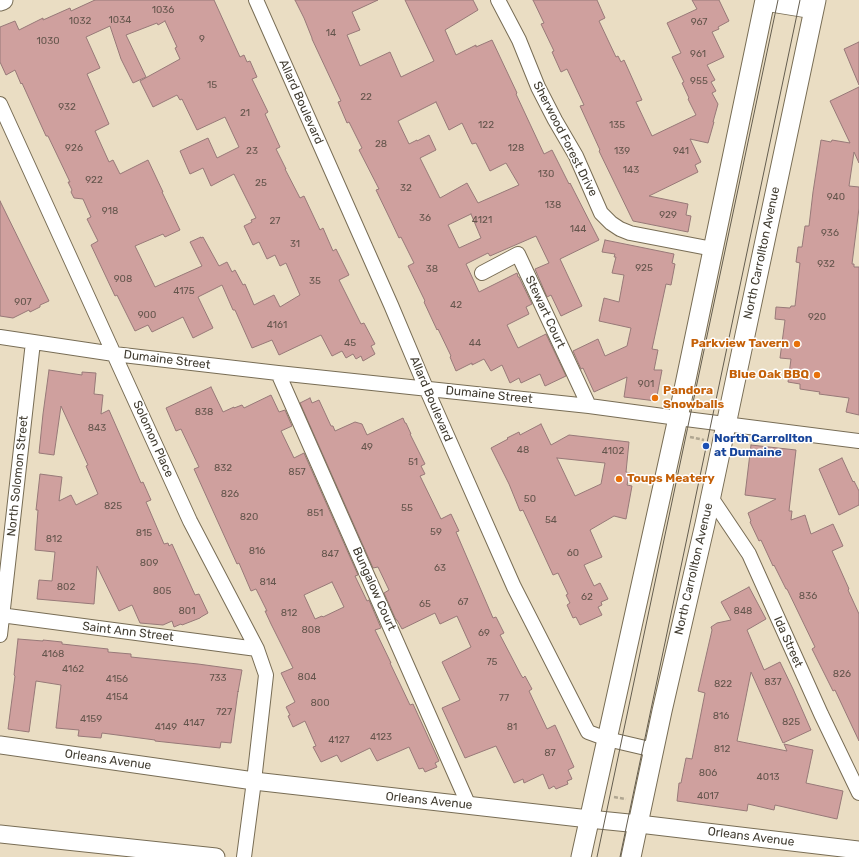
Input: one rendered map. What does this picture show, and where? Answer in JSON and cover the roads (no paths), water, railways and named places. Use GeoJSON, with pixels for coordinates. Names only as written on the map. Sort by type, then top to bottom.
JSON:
{"type":"FeatureCollection","features":[{"type":"Feature","properties":{"kind":"main road"},"geometry":{"type":"LineString","coordinates":[[581,857],[678,418],[765,0],[815,4]]}},
{"type":"Feature","properties":{"kind":"main road","name":"North Carrollton Avenue"},"geometry":{"type":"LineString","coordinates":[[631,857],[815,4]]}},
{"type":"Feature","properties":{"kind":"street","name":"Allard Boulevard"},"geometry":{"type":"LineString","coordinates":[[256,0],[514,587],[588,732],[607,739],[654,750]]}},
{"type":"Feature","properties":{"kind":"street","name":"Sherwood Forest Drive"},"geometry":{"type":"LineString","coordinates":[[498,0],[518,40],[538,87],[576,156],[601,213],[620,230],[713,249]]}},
{"type":"Feature","properties":{"kind":"street","name":"Solomon Place"},"geometry":{"type":"LineString","coordinates":[[0,104],[190,521],[256,649],[266,675],[244,857]]}},
{"type":"Feature","properties":{"kind":"street","name":"Stewart Court"},"geometry":{"type":"LineString","coordinates":[[482,273],[518,254],[589,406]]}},
{"type":"Feature","properties":{"kind":"street","name":"Dumaine Street"},"geometry":{"type":"LineString","coordinates":[[0,338],[114,354],[278,373],[589,406],[859,441]]}},
{"type":"Feature","properties":{"kind":"street","name":"North Solomon Street"},"geometry":{"type":"LineString","coordinates":[[0,635],[33,342]]}},
{"type":"Feature","properties":{"kind":"street","name":"Bungalow Court"},"geometry":{"type":"LineString","coordinates":[[278,373],[469,806]]}},
{"type":"Feature","properties":{"kind":"street","name":"Ida Street"},"geometry":{"type":"LineString","coordinates":[[710,496],[749,554],[821,714],[859,793]]}},
{"type":"Feature","properties":{"kind":"street","name":"Saint Ann Street"},"geometry":{"type":"LineString","coordinates":[[1,616],[256,649]]}},
{"type":"Feature","properties":{"kind":"street","name":"Orleans Avenue"},"geometry":{"type":"LineString","coordinates":[[0,745],[254,781],[639,824],[836,852],[859,850]]}},
{"type":"Feature","properties":{"kind":"street"},"geometry":{"type":"LineString","coordinates":[[0,834],[216,857]]}},
{"type":"Feature","properties":{"kind":"tram line"},"geometry":{"type":"LineString","coordinates":[[597,857],[778,0]]}},
{"type":"Feature","properties":{"kind":"tram line"},"geometry":{"type":"LineString","coordinates":[[620,857],[800,0]]}},
{"type":"Feature","properties":{"kind":"place","name":"Parkview Tavern"},"geometry":{"type":"Point","coordinates":[797,344]}},
{"type":"Feature","properties":{"kind":"place","name":"Blue Oak BBQ"},"geometry":{"type":"Point","coordinates":[817,375]}},
{"type":"Feature","properties":{"kind":"place","name":"Pandora Snowballs"},"geometry":{"type":"Point","coordinates":[655,398]}},
{"type":"Feature","properties":{"kind":"place","name":"North Carrollton at Dumaine"},"geometry":{"type":"Point","coordinates":[706,446]}},
{"type":"Feature","properties":{"kind":"place","name":"Toups Meatery"},"geometry":{"type":"Point","coordinates":[619,479]}}]}
